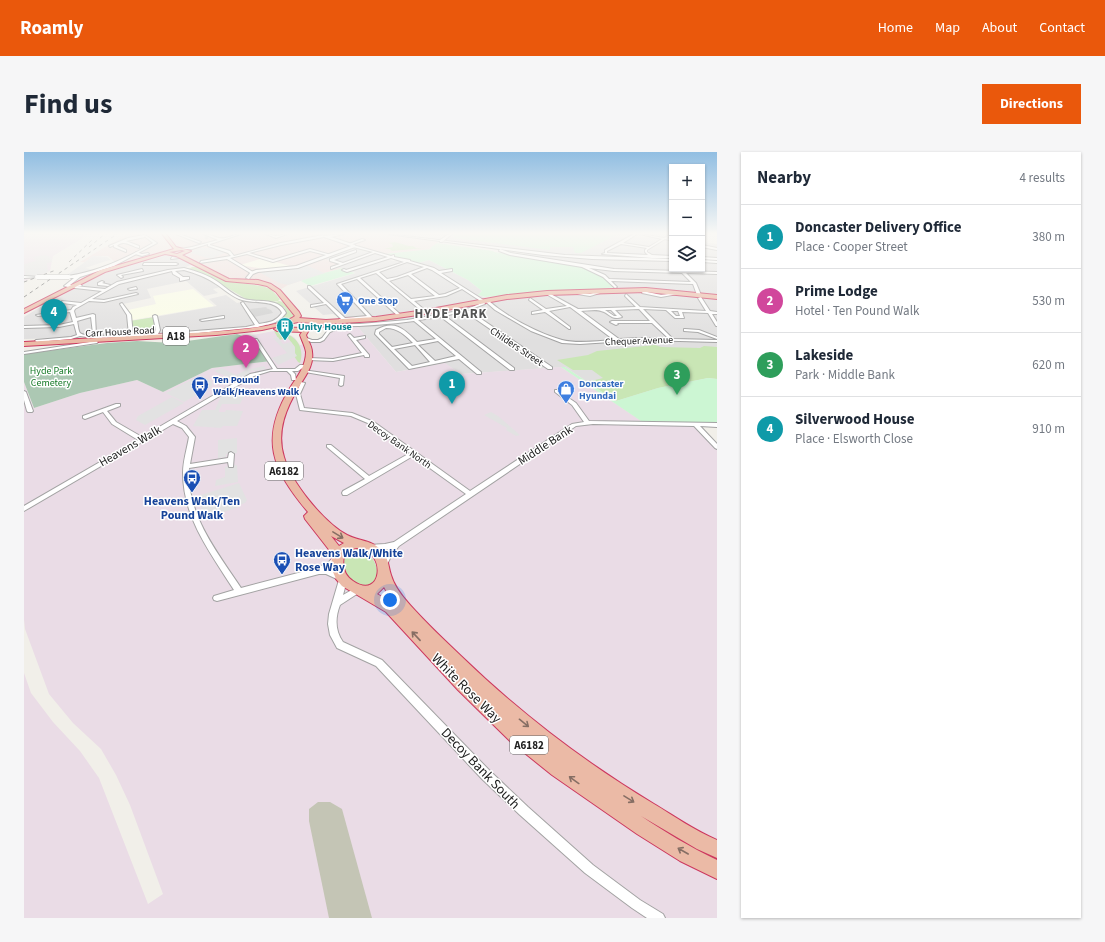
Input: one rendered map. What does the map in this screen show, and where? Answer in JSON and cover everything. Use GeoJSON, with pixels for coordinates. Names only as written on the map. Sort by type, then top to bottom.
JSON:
{"type":"FeatureCollection","features":[{"type":"Feature","properties":{"kind":"highway"},"geometry":{"type":"LineString","coordinates":[[24,312],[104,270]]}},
{"type":"Feature","properties":{"kind":"highway"},"geometry":{"type":"LineString","coordinates":[[24,312],[71,287],[109,270]]}},
{"type":"Feature","properties":{"kind":"highway"},"geometry":{"type":"LineString","coordinates":[[212,270],[228,280],[251,278],[269,285],[278,291],[297,313],[298,316],[287,326],[301,343],[304,351],[304,369]]}},
{"type":"Feature","properties":{"kind":"highway"},"geometry":{"type":"LineString","coordinates":[[214,270],[228,278],[251,278],[268,281],[278,287],[300,310],[308,325]]}},
{"type":"Feature","properties":{"kind":"highway"},"geometry":{"type":"LineString","coordinates":[[308,325],[335,325],[373,318],[400,316],[486,301],[549,294],[632,290],[717,298]]}},
{"type":"Feature","properties":{"kind":"highway"},"geometry":{"type":"LineString","coordinates":[[549,294],[643,292],[717,298]]}},
{"type":"Feature","properties":{"kind":"highway"},"geometry":{"type":"LineString","coordinates":[[308,325],[326,325],[412,317],[486,301]]}},
{"type":"Feature","properties":{"kind":"highway","name":"Carr House Road"},"geometry":{"type":"LineString","coordinates":[[24,344],[241,330],[292,322],[308,325]]}},
{"type":"Feature","properties":{"kind":"highway"},"geometry":{"type":"LineString","coordinates":[[308,325],[304,338],[309,348],[309,359]]}},
{"type":"Feature","properties":{"kind":"highway","name":"Carr House Road"},"geometry":{"type":"LineString","coordinates":[[24,344],[96,342],[290,329],[308,325]]}},
{"type":"Feature","properties":{"kind":"highway","name":"A18"},"geometry":{"type":"LineString","coordinates":[[24,344],[37,341],[128,338]]}},
{"type":"Feature","properties":{"kind":"highway","name":"White Rose Way"},"geometry":{"type":"LineString","coordinates":[[309,359],[279,415],[276,439],[280,460],[284,471],[296,490],[327,526],[340,537],[364,545],[379,555],[389,588],[406,610],[499,703],[545,741],[608,786],[696,839],[717,849]]}},
{"type":"Feature","properties":{"kind":"highway","name":"White Rose Way"},"geometry":{"type":"LineString","coordinates":[[304,369],[294,379],[278,404],[270,427],[269,443],[272,458],[279,475],[291,494],[335,549],[338,557],[337,570],[342,578],[360,591],[381,601],[391,609],[436,658],[493,714],[540,754],[642,828],[717,870]]}},
{"type":"Feature","properties":{"kind":"highway"},"geometry":{"type":"LineString","coordinates":[[338,557],[347,547],[352,544],[364,545]]}},
{"type":"Feature","properties":{"kind":"highway"},"geometry":{"type":"LineString","coordinates":[[360,591],[374,591],[379,586],[384,569]]}},
{"type":"Feature","properties":{"kind":"street"},"geometry":{"type":"LineString","coordinates":[[24,277],[78,277],[97,270]]}},
{"type":"Feature","properties":{"kind":"street"},"geometry":{"type":"LineString","coordinates":[[121,278],[119,275],[142,270],[150,275]]}},
{"type":"Feature","properties":{"kind":"street"},"geometry":{"type":"LineString","coordinates":[[41,314],[72,312],[88,300],[118,283],[173,270],[182,278]]}},
{"type":"Feature","properties":{"kind":"street"},"geometry":{"type":"LineString","coordinates":[[170,333],[271,324],[278,320],[284,313],[283,310],[274,304],[242,299],[203,275],[186,270]]}},
{"type":"Feature","properties":{"kind":"street"},"geometry":{"type":"LineString","coordinates":[[245,270],[251,278],[261,270],[264,270]]}},
{"type":"Feature","properties":{"kind":"street"},"geometry":{"type":"LineString","coordinates":[[346,271],[350,270]]}},
{"type":"Feature","properties":{"kind":"street"},"geometry":{"type":"LineString","coordinates":[[373,318],[339,284],[384,270]]}},
{"type":"Feature","properties":{"kind":"street"},"geometry":{"type":"LineString","coordinates":[[387,280],[418,270]]}},
{"type":"Feature","properties":{"kind":"street","name":"Chequer Avenue"},"geometry":{"type":"LineString","coordinates":[[434,270],[536,332],[562,342],[580,343],[618,340],[717,339]]}},
{"type":"Feature","properties":{"kind":"street"},"geometry":{"type":"LineString","coordinates":[[439,272],[451,270]]}},
{"type":"Feature","properties":{"kind":"street"},"geometry":{"type":"LineString","coordinates":[[590,270],[609,280],[615,287]]}},
{"type":"Feature","properties":{"kind":"street"},"geometry":{"type":"LineString","coordinates":[[612,270],[669,270]]}},
{"type":"Feature","properties":{"kind":"street"},"geometry":{"type":"LineString","coordinates":[[377,272],[425,312]]}},
{"type":"Feature","properties":{"kind":"street"},"geometry":{"type":"LineString","coordinates":[[683,272],[694,283],[709,313],[717,325]]}},
{"type":"Feature","properties":{"kind":"street"},"geometry":{"type":"LineString","coordinates":[[705,272],[717,273]]}},
{"type":"Feature","properties":{"kind":"street"},"geometry":{"type":"LineString","coordinates":[[408,274],[438,296]]}},
{"type":"Feature","properties":{"kind":"street"},"geometry":{"type":"LineString","coordinates":[[71,287],[78,277]]}},
{"type":"Feature","properties":{"kind":"street"},"geometry":{"type":"LineString","coordinates":[[358,278],[400,316]]}},
{"type":"Feature","properties":{"kind":"street"},"geometry":{"type":"LineString","coordinates":[[609,280],[694,283]]}},
{"type":"Feature","properties":{"kind":"street"},"geometry":{"type":"LineString","coordinates":[[102,282],[99,284],[112,286]]}},
{"type":"Feature","properties":{"kind":"street"},"geometry":{"type":"LineString","coordinates":[[71,287],[106,290]]}},
{"type":"Feature","properties":{"kind":"street"},"geometry":{"type":"LineString","coordinates":[[309,287],[343,318]]}},
{"type":"Feature","properties":{"kind":"street"},"geometry":{"type":"LineString","coordinates":[[88,300],[104,301],[136,295],[133,288]]}},
{"type":"Feature","properties":{"kind":"street"},"geometry":{"type":"LineString","coordinates":[[411,300],[451,293],[462,288]]}},
{"type":"Feature","properties":{"kind":"street"},"geometry":{"type":"LineString","coordinates":[[549,294],[578,310],[618,340]]}},
{"type":"Feature","properties":{"kind":"street"},"geometry":{"type":"LineString","coordinates":[[626,296],[670,339]]}},
{"type":"Feature","properties":{"kind":"street"},"geometry":{"type":"LineString","coordinates":[[530,299],[569,328]]}},
{"type":"Feature","properties":{"kind":"street"},"geometry":{"type":"LineString","coordinates":[[326,325],[352,325],[387,322],[441,315],[475,307],[486,301]]}},
{"type":"Feature","properties":{"kind":"street"},"geometry":{"type":"LineString","coordinates":[[63,302],[82,304]]}},
{"type":"Feature","properties":{"kind":"street"},"geometry":{"type":"LineString","coordinates":[[245,303],[258,326]]}},
{"type":"Feature","properties":{"kind":"street"},"geometry":{"type":"LineString","coordinates":[[312,306],[327,303]]}},
{"type":"Feature","properties":{"kind":"street"},"geometry":{"type":"LineString","coordinates":[[122,304],[129,317],[131,334],[128,338]]}},
{"type":"Feature","properties":{"kind":"street"},"geometry":{"type":"LineString","coordinates":[[533,313],[571,306]]}},
{"type":"Feature","properties":{"kind":"street"},"geometry":{"type":"LineString","coordinates":[[601,309],[613,317],[620,317],[612,308]]}},
{"type":"Feature","properties":{"kind":"street"},"geometry":{"type":"LineString","coordinates":[[578,310],[637,308],[667,309],[717,314]]}},
{"type":"Feature","properties":{"kind":"street"},"geometry":{"type":"LineString","coordinates":[[667,309],[675,317],[683,317],[679,310]]}},
{"type":"Feature","properties":{"kind":"street","name":"Childers Street"},"geometry":{"type":"LineString","coordinates":[[465,310],[550,368]]}},
{"type":"Feature","properties":{"kind":"street"},"geometry":{"type":"LineString","coordinates":[[72,312],[74,322],[80,335]]}},
{"type":"Feature","properties":{"kind":"street"},"geometry":{"type":"LineString","coordinates":[[441,315],[512,369]]}},
{"type":"Feature","properties":{"kind":"street"},"geometry":{"type":"LineString","coordinates":[[25,328],[59,326],[93,316],[95,334]]}},
{"type":"Feature","properties":{"kind":"street"},"geometry":{"type":"LineString","coordinates":[[155,316],[158,330],[156,335]]}},
{"type":"Feature","properties":{"kind":"street"},"geometry":{"type":"LineString","coordinates":[[202,320],[223,317]]}},
{"type":"Feature","properties":{"kind":"street"},"geometry":{"type":"LineString","coordinates":[[37,341],[71,338],[80,335],[90,337],[128,338],[196,331],[217,328],[214,318]]}},
{"type":"Feature","properties":{"kind":"street"},"geometry":{"type":"LineString","coordinates":[[304,338],[311,342],[320,341],[343,318],[373,318]]}},
{"type":"Feature","properties":{"kind":"street"},"geometry":{"type":"LineString","coordinates":[[414,319],[479,373]]}},
{"type":"Feature","properties":{"kind":"street"},"geometry":{"type":"LineString","coordinates":[[387,322],[390,326]]}},
{"type":"Feature","properties":{"kind":"street"},"geometry":{"type":"LineString","coordinates":[[616,324],[612,322],[652,322]]}},
{"type":"Feature","properties":{"kind":"street"},"geometry":{"type":"LineString","coordinates":[[434,363],[400,329],[390,326],[377,331],[377,334],[411,368],[434,363],[460,357]]}},
{"type":"Feature","properties":{"kind":"street"},"geometry":{"type":"LineString","coordinates":[[685,330],[699,331],[717,339]]}},
{"type":"Feature","properties":{"kind":"street"},"geometry":{"type":"LineString","coordinates":[[309,359],[333,360],[366,355],[350,335]]}},
{"type":"Feature","properties":{"kind":"street"},"geometry":{"type":"LineString","coordinates":[[353,339],[364,337]]}},
{"type":"Feature","properties":{"kind":"street"},"geometry":{"type":"LineString","coordinates":[[256,340],[276,370]]}},
{"type":"Feature","properties":{"kind":"street"},"geometry":{"type":"LineString","coordinates":[[391,348],[439,340]]}},
{"type":"Feature","properties":{"kind":"street"},"geometry":{"type":"LineString","coordinates":[[24,353],[96,342]]}},
{"type":"Feature","properties":{"kind":"street"},"geometry":{"type":"LineString","coordinates":[[559,349],[562,342]]}},
{"type":"Feature","properties":{"kind":"street"},"geometry":{"type":"LineString","coordinates":[[172,421],[252,375],[276,370],[304,369],[342,377],[341,385]]}},
{"type":"Feature","properties":{"kind":"street"},"geometry":{"type":"LineString","coordinates":[[288,370],[293,374],[294,379]]}},
{"type":"Feature","properties":{"kind":"street","name":"Decoy Bank North"},"geometry":{"type":"LineString","coordinates":[[303,383],[298,394],[302,409],[360,417],[372,423],[470,494]]}},
{"type":"Feature","properties":{"kind":"street"},"geometry":{"type":"LineString","coordinates":[[24,392],[30,410]]}},
{"type":"Feature","properties":{"kind":"street"},"geometry":{"type":"LineString","coordinates":[[557,392],[574,404],[587,422]]}},
{"type":"Feature","properties":{"kind":"street"},"geometry":{"type":"LineString","coordinates":[[85,417],[118,405]]}},
{"type":"Feature","properties":{"kind":"street"},"geometry":{"type":"LineString","coordinates":[[104,410],[114,423],[142,439]]}},
{"type":"Feature","properties":{"kind":"street","name":"Heavens Walk"},"geometry":{"type":"LineString","coordinates":[[24,509],[172,421],[184,427],[192,437],[186,466],[187,493],[194,517],[239,592]]}},
{"type":"Feature","properties":{"kind":"street","name":"Middle Bank"},"geometry":{"type":"LineString","coordinates":[[384,569],[388,554],[396,544],[568,428],[587,422],[717,425]]}},
{"type":"Feature","properties":{"kind":"street"},"geometry":{"type":"LineString","coordinates":[[696,425],[717,447]]}},
{"type":"Feature","properties":{"kind":"street"},"geometry":{"type":"LineString","coordinates":[[329,446],[369,478]]}},
{"type":"Feature","properties":{"kind":"street"},"geometry":{"type":"LineString","coordinates":[[345,492],[414,453]]}},
{"type":"Feature","properties":{"kind":"street"},"geometry":{"type":"LineString","coordinates":[[186,466],[231,460]]}},
{"type":"Feature","properties":{"kind":"street","name":"Middle Bank"},"geometry":{"type":"LineString","coordinates":[[364,545],[385,547],[396,544]]}},
{"type":"Feature","properties":{"kind":"street"},"geometry":{"type":"LineString","coordinates":[[217,598],[319,571],[332,564],[338,557]]}},
{"type":"Feature","properties":{"kind":"street"},"geometry":{"type":"LineString","coordinates":[[319,571],[327,571],[342,578]]}},
{"type":"Feature","properties":{"kind":"street","name":"Decoy Bank South"},"geometry":{"type":"LineString","coordinates":[[342,578],[332,621],[336,640],[340,645],[379,663],[486,775],[524,811],[590,870],[636,904],[659,918]]}},
{"type":"Feature","properties":{"kind":"street"},"geometry":{"type":"LineString","coordinates":[[337,603],[360,591]]}},
{"type":"Feature","properties":{"kind":"shaded area"},"geometry":{"type":"Polygon","coordinates":[[[24,270],[50,270],[50,271],[24,281],[24,270]]]}},
{"type":"Feature","properties":{"kind":"shaded area"},"geometry":{"type":"Polygon","coordinates":[[[24,270],[48,270],[48,272],[35,276],[25,276],[24,270]]]}},
{"type":"Feature","properties":{"kind":"shaded area"},"geometry":{"type":"Polygon","coordinates":[[[74,270],[95,270],[77,276],[67,275],[74,270]]]}},
{"type":"Feature","properties":{"kind":"shaded area"},"geometry":{"type":"Polygon","coordinates":[[[189,270],[221,287],[213,289],[218,293],[204,296],[186,281],[147,289],[151,298],[123,304],[132,321],[217,306],[209,299],[226,295],[237,303],[246,301],[271,304],[276,306],[282,314],[271,323],[245,328],[146,335],[89,336],[82,334],[64,338],[24,339],[24,317],[90,280],[111,271],[189,270]]]}},
{"type":"Feature","properties":{"kind":"shaded area"},"geometry":{"type":"Polygon","coordinates":[[[208,270],[336,270],[302,279],[303,280],[288,285],[278,291],[269,285],[231,281],[208,270]]]}},
{"type":"Feature","properties":{"kind":"shaded area"},"geometry":{"type":"Polygon","coordinates":[[[317,270],[325,273],[288,285],[279,283],[259,272],[317,270]]]}},
{"type":"Feature","properties":{"kind":"shaded area"},"geometry":{"type":"Polygon","coordinates":[[[348,270],[448,270],[468,280],[482,291],[478,295],[496,301],[559,294],[622,292],[605,276],[591,270],[669,270],[669,272],[705,272],[705,270],[717,270],[717,379],[708,378],[616,401],[565,367],[461,374],[444,363],[396,372],[357,326],[333,314],[323,315],[296,291],[356,273],[348,270]]]}},
{"type":"Feature","properties":{"kind":"shaded area"},"geometry":{"type":"Polygon","coordinates":[[[193,289],[214,306],[132,320],[128,310],[156,304],[153,296],[193,289]]]}},
{"type":"Feature","properties":{"kind":"shaded area"},"geometry":{"type":"Polygon","coordinates":[[[267,307],[266,308],[271,310],[273,313],[254,317],[250,309],[267,307]]]}},
{"type":"Feature","properties":{"kind":"shaded area"},"geometry":{"type":"Polygon","coordinates":[[[357,326],[396,372],[445,363],[461,374],[561,367],[646,424],[696,425],[717,447],[717,918],[24,918],[24,673],[31,693],[53,722],[80,751],[99,778],[148,904],[163,894],[130,805],[116,775],[101,749],[73,723],[49,694],[25,629],[24,382],[34,408],[80,393],[137,380],[163,392],[212,368],[271,361],[252,335],[282,331],[294,337],[300,345],[324,341],[331,332],[357,326]]]}},
{"type":"Feature","properties":{"kind":"shaded area"},"geometry":{"type":"Polygon","coordinates":[[[278,337],[283,344],[291,342],[295,348],[295,353],[297,356],[278,365],[272,358],[287,353],[273,338],[278,337]]]}},
{"type":"Feature","properties":{"kind":"shaded area"},"geometry":{"type":"Polygon","coordinates":[[[264,366],[266,369],[252,370],[249,372],[251,373],[244,377],[230,378],[214,371],[222,368],[236,375],[246,370],[264,366]]]}},
{"type":"Feature","properties":{"kind":"shaded area"},"geometry":{"type":"Polygon","coordinates":[[[202,377],[212,381],[212,386],[184,402],[166,393],[195,378],[202,377]]]}},
{"type":"Feature","properties":{"kind":"shaded area"},"geometry":{"type":"Polygon","coordinates":[[[227,394],[245,394],[240,404],[222,404],[219,410],[219,412],[225,412],[226,410],[243,411],[237,426],[223,426],[221,428],[193,426],[202,410],[215,410],[221,396],[227,394]]]}},
{"type":"Feature","properties":{"kind":"shaded area"},"geometry":{"type":"Polygon","coordinates":[[[172,397],[184,403],[145,425],[136,420],[138,416],[172,397]]]}},
{"type":"Feature","properties":{"kind":"shaded area"},"geometry":{"type":"Polygon","coordinates":[[[491,412],[498,416],[520,435],[516,436],[506,430],[507,428],[484,415],[491,412]]]}},
{"type":"Feature","properties":{"kind":"shaded area"},"geometry":{"type":"Polygon","coordinates":[[[237,438],[237,453],[226,454],[226,457],[218,458],[218,440],[237,438]]]}},
{"type":"Feature","properties":{"kind":"shaded area"},"geometry":{"type":"Polygon","coordinates":[[[237,465],[238,482],[215,486],[216,480],[225,477],[225,467],[237,465]]]}},
{"type":"Feature","properties":{"kind":"shaded area"},"geometry":{"type":"Polygon","coordinates":[[[239,483],[247,500],[245,503],[239,505],[239,507],[203,519],[199,497],[201,495],[239,483]]]}},
{"type":"Feature","properties":{"kind":"shaded area"},"geometry":{"type":"Polygon","coordinates":[[[318,802],[330,802],[342,809],[372,918],[329,918],[309,821],[309,809],[318,802]]]}},
{"type":"Feature","properties":{"kind":"green space"},"geometry":{"type":"Polygon","coordinates":[[[191,270],[204,270],[226,281],[262,286],[271,289],[280,299],[272,302],[246,299],[209,277],[191,270]]]}},
{"type":"Feature","properties":{"kind":"green space"},"geometry":{"type":"Polygon","coordinates":[[[336,270],[347,270],[343,270],[355,273],[310,286],[301,281],[303,280],[301,279],[336,270]]]}},
{"type":"Feature","properties":{"kind":"green space"},"geometry":{"type":"Polygon","coordinates":[[[448,270],[587,270],[603,278],[614,287],[599,290],[486,297],[478,295],[482,291],[468,280],[448,270]]]}},
{"type":"Feature","properties":{"kind":"green space"},"geometry":{"type":"Polygon","coordinates":[[[279,301],[284,302],[295,316],[287,321],[271,325],[277,322],[286,313],[285,308],[273,303],[279,301]]]}},
{"type":"Feature","properties":{"kind":"green space"},"geometry":{"type":"Polygon","coordinates":[[[155,317],[158,331],[154,334],[131,334],[130,321],[155,317]]]}},
{"type":"Feature","properties":{"kind":"green space"},"geometry":{"type":"Polygon","coordinates":[[[274,331],[286,334],[296,340],[301,350],[300,363],[294,356],[295,347],[288,338],[279,340],[274,331]]]}},
{"type":"Feature","properties":{"kind":"green space","name":"Hyde Park Cemetery"},"geometry":{"type":"Polygon","coordinates":[[[237,334],[251,339],[271,361],[212,368],[163,392],[137,380],[80,393],[34,408],[24,382],[24,354],[107,343],[137,341],[173,343],[237,334]]]}},
{"type":"Feature","properties":{"kind":"green space"},"geometry":{"type":"Polygon","coordinates":[[[655,345],[661,347],[717,347],[717,379],[708,378],[658,388],[616,401],[587,382],[603,378],[592,370],[573,370],[557,360],[588,355],[597,351],[655,345]]]}},
{"type":"Feature","properties":{"kind":"green space"},"geometry":{"type":"Polygon","coordinates":[[[561,367],[565,367],[616,401],[658,388],[708,378],[717,379],[717,423],[641,421],[561,367]]]}},
{"type":"Feature","properties":{"kind":"green space"},"geometry":{"type":"Polygon","coordinates":[[[359,549],[361,552],[363,549],[368,553],[377,569],[375,580],[364,588],[346,578],[343,565],[344,558],[349,551],[359,549]]]}},
{"type":"Feature","properties":{"kind":"railway"},"geometry":{"type":"LineString","coordinates":[[24,282],[56,270]]}},
{"type":"Feature","properties":{"kind":"railway"},"geometry":{"type":"LineString","coordinates":[[24,297],[64,270]]}},
{"type":"Feature","properties":{"kind":"place","name":"One Stop"},"geometry":{"type":"Point","coordinates":[345,315]}},
{"type":"Feature","properties":{"kind":"place","name":"Silverwood House"},"geometry":{"type":"Point","coordinates":[54,332]}},
{"type":"Feature","properties":{"kind":"place","name":"Unity House"},"geometry":{"type":"Point","coordinates":[285,341]}},
{"type":"Feature","properties":{"kind":"place","name":"Prime Lodge"},"geometry":{"type":"Point","coordinates":[246,368]}},
{"type":"Feature","properties":{"kind":"place","name":"Lakeside"},"geometry":{"type":"Point","coordinates":[677,395]}},
{"type":"Feature","properties":{"kind":"place","name":"Ten Pound Walk/Heavens Walk"},"geometry":{"type":"Point","coordinates":[200,400]}},
{"type":"Feature","properties":{"kind":"place","name":"Doncaster Delivery Office"},"geometry":{"type":"Point","coordinates":[452,404]}},
{"type":"Feature","properties":{"kind":"place","name":"Doncaster Hyundai"},"geometry":{"type":"Point","coordinates":[566,404]}},
{"type":"Feature","properties":{"kind":"place","name":"Heavens Walk/Ten Pound Walk"},"geometry":{"type":"Point","coordinates":[192,493]}},
{"type":"Feature","properties":{"kind":"place","name":"Heavens Walk/White Rose Way"},"geometry":{"type":"Point","coordinates":[282,575]}},
{"type":"Feature","properties":{"kind":"district","name":"HYDE PARK"},"geometry":{"type":"Point","coordinates":[451,313]}}]}
